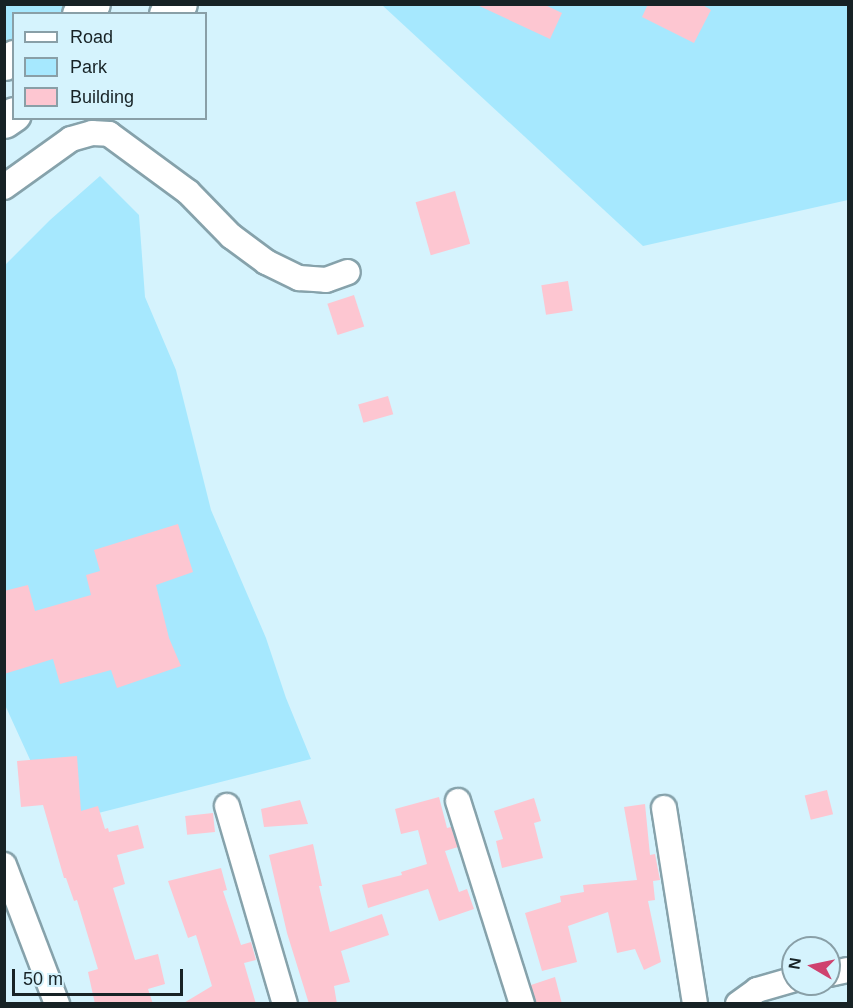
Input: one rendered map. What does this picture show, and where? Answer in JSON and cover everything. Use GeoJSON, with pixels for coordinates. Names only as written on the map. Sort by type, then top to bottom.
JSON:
{"type":"FeatureCollection","features":[{"type":"Feature","properties":{"kind":"street"},"geometry":{"type":"LineString","coordinates":[[4,187],[71,139],[92,133],[109,134],[188,192],[231,236],[266,262],[299,278],[326,280],[348,272]]}},
{"type":"Feature","properties":{"kind":"street"},"geometry":{"type":"LineString","coordinates":[[458,801],[522,1004]]}},
{"type":"Feature","properties":{"kind":"street"},"geometry":{"type":"LineString","coordinates":[[227,806],[285,1004]]}},
{"type":"Feature","properties":{"kind":"street"},"geometry":{"type":"LineString","coordinates":[[664,808],[694,1004]]}},
{"type":"Feature","properties":{"kind":"street"},"geometry":{"type":"LineString","coordinates":[[4,865],[57,1004]]}},
{"type":"Feature","properties":{"kind":"street"},"geometry":{"type":"LineString","coordinates":[[738,1004],[757,990],[781,983]]}},
{"type":"Feature","properties":{"kind":"green space"},"geometry":{"type":"Polygon","coordinates":[[[5,5],[83,5],[72,12],[12,12],[12,55],[5,61],[5,5]]]}},
{"type":"Feature","properties":{"kind":"green space"},"geometry":{"type":"Polygon","coordinates":[[[382,5],[848,5],[848,200],[643,246],[382,5]]]}},
{"type":"Feature","properties":{"kind":"green space"},"geometry":{"type":"Polygon","coordinates":[[[100,176],[139,215],[145,297],[176,370],[211,510],[266,638],[286,698],[311,759],[59,823],[5,705],[4,266],[50,220],[100,176]]]}},
{"type":"Feature","properties":{"kind":"building"},"geometry":{"type":"Polygon","coordinates":[[[475,4],[543,4],[562,13],[550,39],[475,4]]]}},
{"type":"Feature","properties":{"kind":"building"},"geometry":{"type":"Polygon","coordinates":[[[648,4],[701,4],[711,10],[694,43],[642,17],[648,4]]]}},
{"type":"Feature","properties":{"kind":"building"},"geometry":{"type":"Polygon","coordinates":[[[455,191],[470,244],[431,255],[416,202],[455,191]]]}},
{"type":"Feature","properties":{"kind":"building"},"geometry":{"type":"Polygon","coordinates":[[[568,281],[573,311],[546,315],[541,285],[568,281]]]}},
{"type":"Feature","properties":{"kind":"building"},"geometry":{"type":"Polygon","coordinates":[[[354,295],[364,326],[338,335],[327,304],[354,295]]]}},
{"type":"Feature","properties":{"kind":"building"},"geometry":{"type":"Polygon","coordinates":[[[388,396],[393,414],[363,423],[358,405],[388,396]]]}},
{"type":"Feature","properties":{"kind":"building"},"geometry":{"type":"Polygon","coordinates":[[[178,524],[193,572],[156,585],[169,638],[181,666],[117,688],[111,670],[60,684],[53,659],[4,674],[4,591],[28,585],[35,611],[91,595],[86,575],[100,571],[94,550],[178,524]]]}},
{"type":"Feature","properties":{"kind":"building"},"geometry":{"type":"Polygon","coordinates":[[[77,756],[81,811],[98,806],[105,829],[108,828],[109,832],[138,825],[144,848],[117,855],[125,884],[113,888],[135,960],[158,954],[165,984],[148,989],[153,1004],[95,1004],[88,972],[98,969],[77,900],[74,901],[66,878],[64,878],[43,805],[21,807],[17,761],[77,756]]]}},
{"type":"Feature","properties":{"kind":"building"},"geometry":{"type":"Polygon","coordinates":[[[827,790],[833,814],[811,820],[805,796],[827,790]]]}},
{"type":"Feature","properties":{"kind":"building"},"geometry":{"type":"Polygon","coordinates":[[[439,797],[447,828],[451,827],[458,847],[445,851],[459,892],[467,889],[474,909],[439,921],[428,889],[368,908],[362,885],[402,875],[401,872],[427,864],[418,830],[401,834],[395,809],[439,797]]]}},
{"type":"Feature","properties":{"kind":"building"},"geometry":{"type":"Polygon","coordinates":[[[534,798],[541,821],[534,823],[543,858],[502,868],[496,841],[503,839],[494,811],[534,798]]]}},
{"type":"Feature","properties":{"kind":"building"},"geometry":{"type":"Polygon","coordinates":[[[300,800],[308,824],[264,827],[261,809],[300,800]]]}},
{"type":"Feature","properties":{"kind":"building"},"geometry":{"type":"Polygon","coordinates":[[[645,804],[650,855],[655,854],[660,880],[653,881],[655,900],[648,901],[661,962],[644,970],[635,949],[617,953],[608,912],[568,926],[577,962],[542,971],[525,913],[561,902],[560,896],[584,892],[583,885],[637,880],[624,807],[645,804]]]}},
{"type":"Feature","properties":{"kind":"building"},"geometry":{"type":"Polygon","coordinates":[[[213,813],[215,832],[187,835],[185,816],[213,813]]]}},
{"type":"Feature","properties":{"kind":"building"},"geometry":{"type":"Polygon","coordinates":[[[313,844],[322,886],[319,886],[330,932],[382,914],[389,935],[341,951],[350,982],[334,986],[337,1004],[309,1004],[287,933],[269,855],[313,844]]]}},
{"type":"Feature","properties":{"kind":"building"},"geometry":{"type":"Polygon","coordinates":[[[221,868],[227,890],[223,891],[241,945],[251,942],[256,960],[244,963],[256,1004],[182,1004],[212,986],[196,935],[188,938],[168,881],[221,868]]]}},
{"type":"Feature","properties":{"kind":"building"},"geometry":{"type":"Polygon","coordinates":[[[555,977],[562,1004],[536,1004],[531,985],[555,977]]]}}]}
